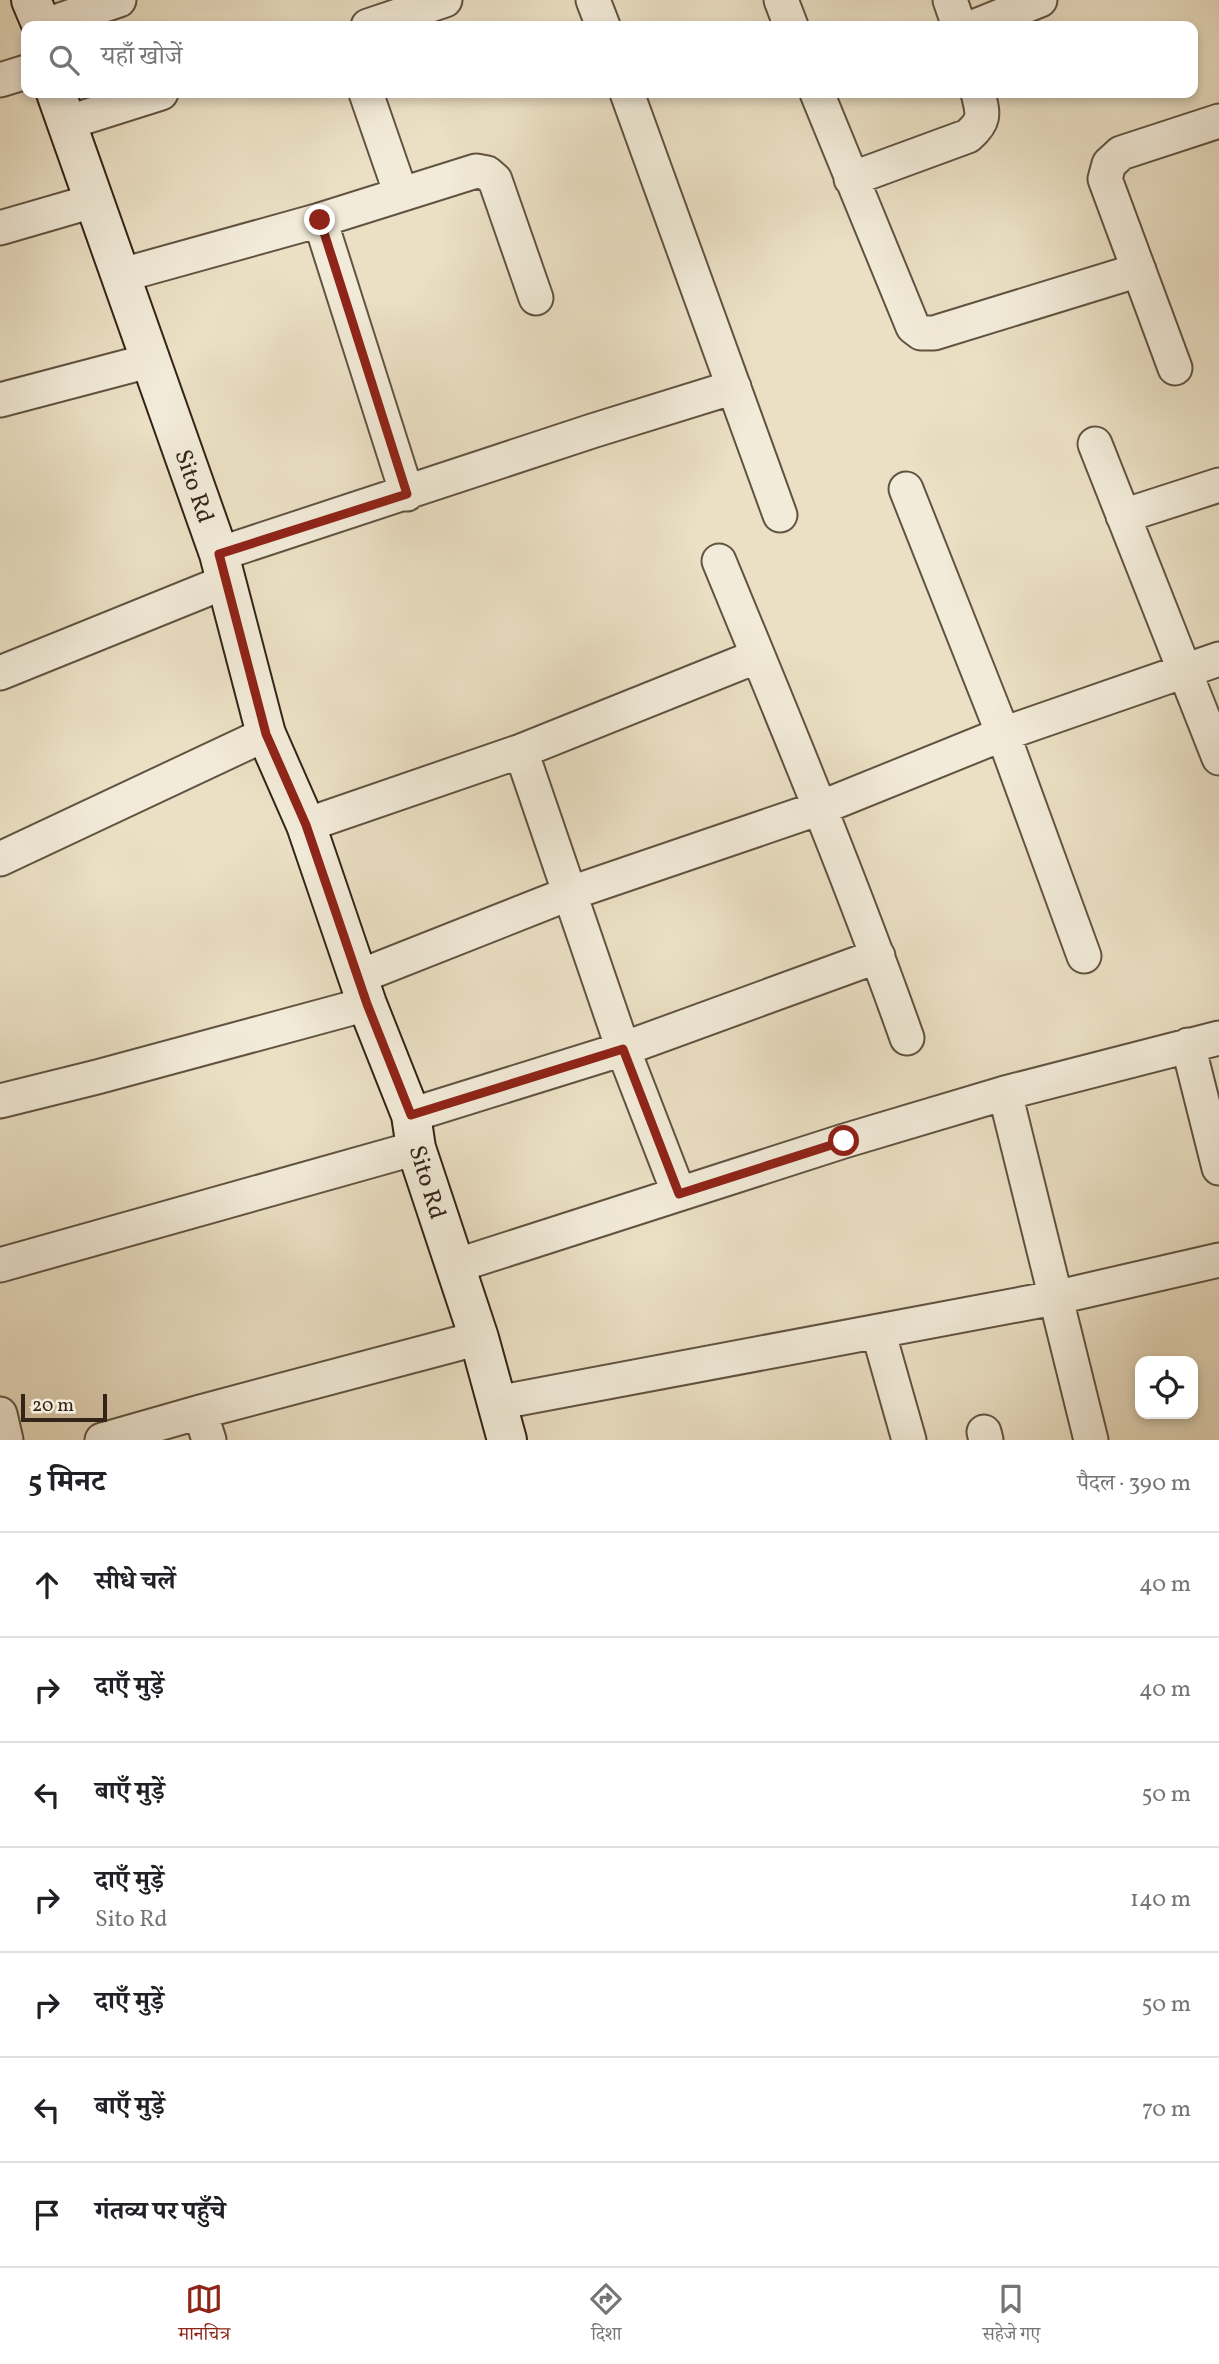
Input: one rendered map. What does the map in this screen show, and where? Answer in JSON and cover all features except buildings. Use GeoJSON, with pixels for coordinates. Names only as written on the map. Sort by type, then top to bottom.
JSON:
{"type":"FeatureCollection","features":[{"type":"Feature","properties":{"kind":"main road"},"geometry":{"type":"LineString","coordinates":[[31,0],[40,21]]}},
{"type":"Feature","properties":{"kind":"main road","name":"Sito Rd"},"geometry":{"type":"LineString","coordinates":[[61,108],[152,360],[222,568],[266,734],[306,825],[414,1132],[479,1338],[507,1440]]}},
{"type":"Feature","properties":{"kind":"street"},"geometry":{"type":"LineString","coordinates":[[57,21],[119,0]]}},
{"type":"Feature","properties":{"kind":"street"},"geometry":{"type":"LineString","coordinates":[[383,21],[445,0]]}},
{"type":"Feature","properties":{"kind":"street"},"geometry":{"type":"LineString","coordinates":[[593,0],[601,21]]}},
{"type":"Feature","properties":{"kind":"street"},"geometry":{"type":"LineString","coordinates":[[781,0],[789,21]]}},
{"type":"Feature","properties":{"kind":"street"},"geometry":{"type":"LineString","coordinates":[[950,0],[957,21]]}},
{"type":"Feature","properties":{"kind":"street"},"geometry":{"type":"LineString","coordinates":[[988,21],[1040,0]]}},
{"type":"Feature","properties":{"kind":"street"},"geometry":{"type":"LineString","coordinates":[[0,80],[21,74]]}},
{"type":"Feature","properties":{"kind":"street"},"geometry":{"type":"LineString","coordinates":[[61,108],[128,98]]}},
{"type":"Feature","properties":{"kind":"street"},"geometry":{"type":"LineString","coordinates":[[368,98],[401,194]]}},
{"type":"Feature","properties":{"kind":"street"},"geometry":{"type":"LineString","coordinates":[[629,98],[780,515]]}},
{"type":"Feature","properties":{"kind":"street"},"geometry":{"type":"LineString","coordinates":[[819,98],[913,327],[921,332],[934,333],[1139,270]]}},
{"type":"Feature","properties":{"kind":"street"},"geometry":{"type":"LineString","coordinates":[[851,179],[968,136],[979,127],[984,114],[979,98]]}},
{"type":"Feature","properties":{"kind":"street"},"geometry":{"type":"LineString","coordinates":[[1175,368],[1105,179],[1109,164],[1121,153],[1219,121]]}},
{"type":"Feature","properties":{"kind":"street"},"geometry":{"type":"LineString","coordinates":[[122,275],[320,220],[476,171],[487,173],[495,180],[536,298]]}},
{"type":"Feature","properties":{"kind":"street"},"geometry":{"type":"LineString","coordinates":[[0,228],[93,201]]}},
{"type":"Feature","properties":{"kind":"street"},"geometry":{"type":"LineString","coordinates":[[320,220],[407,494]]}},
{"type":"Feature","properties":{"kind":"street"},"geometry":{"type":"LineString","coordinates":[[0,400],[152,360]]}},
{"type":"Feature","properties":{"kind":"street"},"geometry":{"type":"LineString","coordinates":[[0,673],[222,568],[407,494],[592,431],[734,387]]}},
{"type":"Feature","properties":{"kind":"street"},"geometry":{"type":"LineString","coordinates":[[1095,444],[1219,758]]}},
{"type":"Feature","properties":{"kind":"street"},"geometry":{"type":"LineString","coordinates":[[1122,516],[1219,485]]}},
{"type":"Feature","properties":{"kind":"street"},"geometry":{"type":"LineString","coordinates":[[906,489],[1003,734],[1084,956]]}},
{"type":"Feature","properties":{"kind":"street"},"geometry":{"type":"LineString","coordinates":[[719,561],[820,808],[907,1038]]}},
{"type":"Feature","properties":{"kind":"street"},"geometry":{"type":"LineString","coordinates":[[306,825],[521,751],[758,656]]}},
{"type":"Feature","properties":{"kind":"street"},"geometry":{"type":"LineString","coordinates":[[0,1101],[110,1074],[363,990],[568,894],[820,808],[1003,734],[1219,659]]}},
{"type":"Feature","properties":{"kind":"street"},"geometry":{"type":"LineString","coordinates":[[0,859],[266,734]]}},
{"type":"Feature","properties":{"kind":"street"},"geometry":{"type":"LineString","coordinates":[[521,751],[623,1049],[679,1194]]}},
{"type":"Feature","properties":{"kind":"street"},"geometry":{"type":"LineString","coordinates":[[0,1265],[414,1132],[623,1049],[878,956]]}},
{"type":"Feature","properties":{"kind":"street"},"geometry":{"type":"LineString","coordinates":[[455,1266],[844,1141],[1005,1093],[1204,1042],[1219,1168]]}},
{"type":"Feature","properties":{"kind":"street"},"geometry":{"type":"LineString","coordinates":[[1005,1093],[1091,1440]]}},
{"type":"Feature","properties":{"kind":"street"},"geometry":{"type":"LineString","coordinates":[[496,1403],[1054,1298],[1219,1261]]}},
{"type":"Feature","properties":{"kind":"street"},"geometry":{"type":"LineString","coordinates":[[878,1331],[909,1440]]}},
{"type":"Feature","properties":{"kind":"street"},"geometry":{"type":"LineString","coordinates":[[102,1440],[204,1426],[479,1338]]}},
{"type":"Feature","properties":{"kind":"street"},"geometry":{"type":"LineString","coordinates":[[0,1414],[6,1440]]}},
{"type":"Feature","properties":{"kind":"route"},"geometry":{"type":"LineString","coordinates":[[320,220],[407,494],[219,554],[266,734],[306,825],[367,1004],[411,1115],[623,1049],[679,1194],[844,1141]]}}]}
